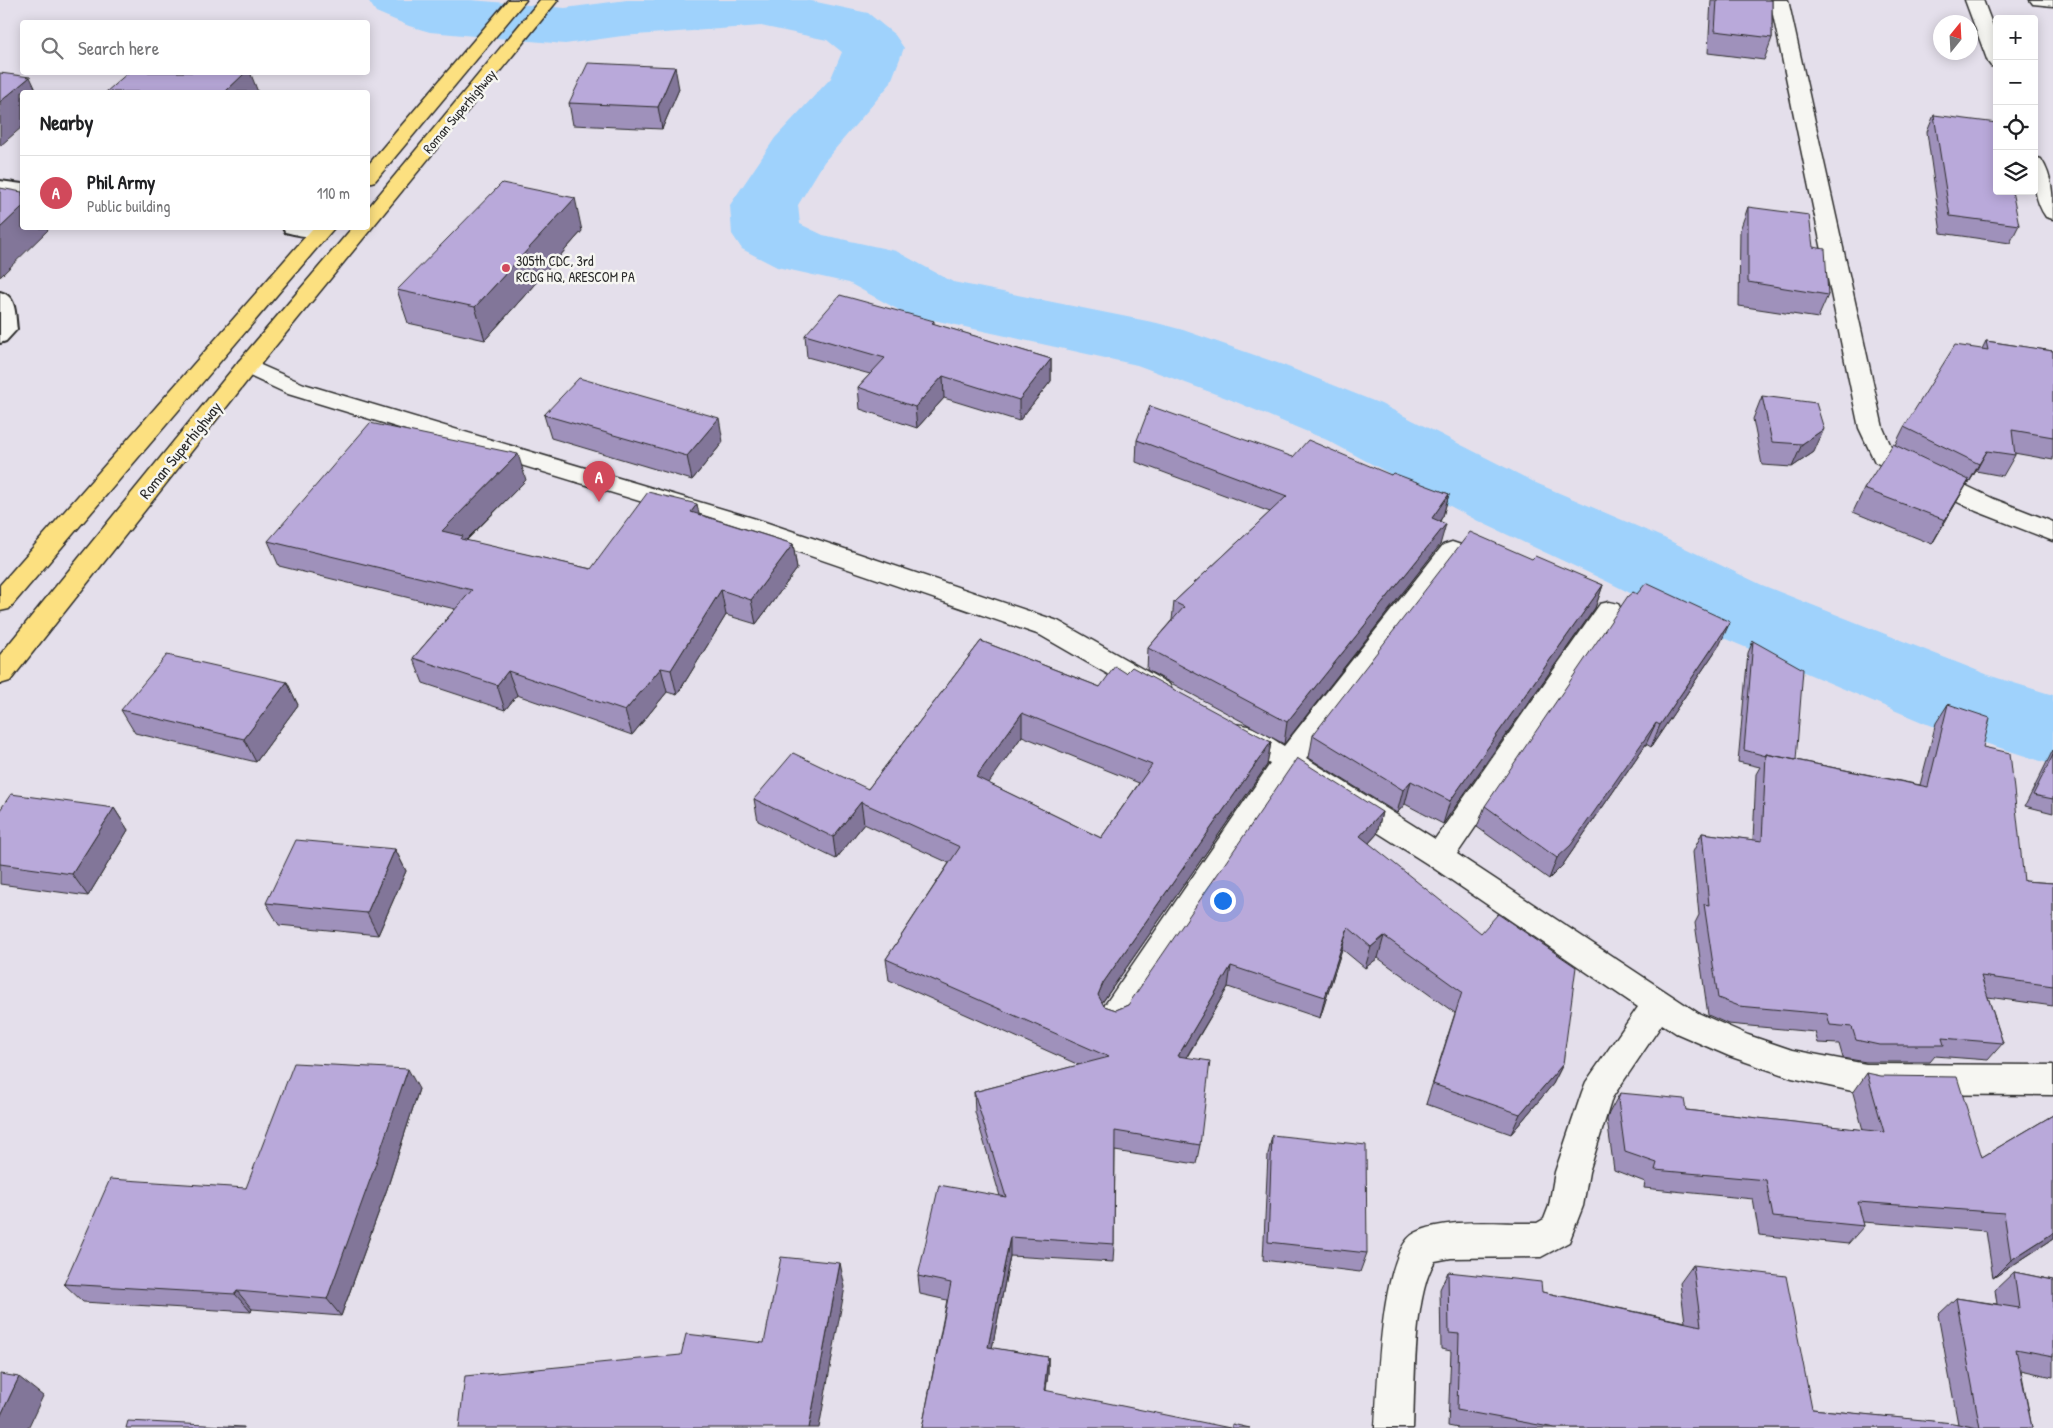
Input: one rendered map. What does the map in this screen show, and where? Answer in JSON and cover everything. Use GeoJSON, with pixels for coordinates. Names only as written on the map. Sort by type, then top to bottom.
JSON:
{"type":"FeatureCollection","features":[{"type":"Feature","properties":{"kind":"main road","name":"Roman Superhighway"},"geometry":{"type":"LineString","coordinates":[[370,175],[517,0]]}},
{"type":"Feature","properties":{"kind":"main road","name":"Roman Superhighway"},"geometry":{"type":"LineString","coordinates":[[370,220],[549,0]]}},
{"type":"Feature","properties":{"kind":"main road"},"geometry":{"type":"LineString","coordinates":[[0,602],[322,230]]}},
{"type":"Feature","properties":{"kind":"main road","name":"Roman Superhighway"},"geometry":{"type":"LineString","coordinates":[[0,674],[247,366],[360,230]]}},
{"type":"Feature","properties":{"kind":"street"},"geometry":{"type":"LineString","coordinates":[[1779,0],[1871,428],[1883,456],[1985,505],[2053,532]]}},
{"type":"Feature","properties":{"kind":"street"},"geometry":{"type":"LineString","coordinates":[[1974,0],[1996,60]]}},
{"type":"Feature","properties":{"kind":"street"},"geometry":{"type":"LineString","coordinates":[[2039,0],[2053,2]]}},
{"type":"Feature","properties":{"kind":"street"},"geometry":{"type":"LineString","coordinates":[[2038,174],[2053,213]]}},
{"type":"Feature","properties":{"kind":"street"},"geometry":{"type":"LineString","coordinates":[[247,366],[296,389],[747,525],[1049,628],[1180,703]]}},
{"type":"Feature","properties":{"kind":"street"},"geometry":{"type":"LineString","coordinates":[[1114,1015],[1288,761],[1452,551]]}},
{"type":"Feature","properties":{"kind":"street"},"geometry":{"type":"LineString","coordinates":[[1439,857],[1609,611]]}},
{"type":"Feature","properties":{"kind":"street"},"geometry":{"type":"LineString","coordinates":[[1213,721],[1288,761],[1439,857],[1688,1023],[1740,1046],[1792,1064],[1866,1079],[2053,1080]]}},
{"type":"Feature","properties":{"kind":"street"},"geometry":{"type":"LineString","coordinates":[[1394,1428],[1402,1298],[1413,1264],[1425,1246],[1451,1241],[1541,1240],[1556,1230],[1566,1206],[1574,1164],[1598,1092],[1658,1004]]}},
{"type":"Feature","properties":{"kind":"lane"},"geometry":{"type":"LineString","coordinates":[[0,186],[20,189]]}},
{"type":"Feature","properties":{"kind":"lane"},"geometry":{"type":"LineString","coordinates":[[0,297],[4,301],[8,330],[0,337]]}},
{"type":"Feature","properties":{"kind":"building"},"geometry":{"type":"Polygon","coordinates":[[[1717,0],[1772,0],[1772,38],[1715,31],[1717,0]]]}},
{"type":"Feature","properties":{"kind":"building"},"geometry":{"type":"Polygon","coordinates":[[[588,63],[675,67],[658,107],[569,103],[588,63]]]}},
{"type":"Feature","properties":{"kind":"building"},"geometry":{"type":"Polygon","coordinates":[[[0,73],[30,77],[0,102],[0,73]]]}},
{"type":"Feature","properties":{"kind":"building"},"geometry":{"type":"Polygon","coordinates":[[[126,75],[243,75],[227,90],[108,90],[126,75]]]}},
{"type":"Feature","properties":{"kind":"building"},"geometry":{"type":"Polygon","coordinates":[[[1934,115],[1993,122],[1993,195],[2013,195],[2019,225],[1950,216],[1934,115]]]}},
{"type":"Feature","properties":{"kind":"building"},"geometry":{"type":"Polygon","coordinates":[[[502,183],[575,198],[475,307],[397,290],[502,183]]]}},
{"type":"Feature","properties":{"kind":"building"},"geometry":{"type":"Polygon","coordinates":[[[0,188],[20,192],[20,209],[0,228],[0,188]]]}},
{"type":"Feature","properties":{"kind":"building"},"geometry":{"type":"Polygon","coordinates":[[[1748,207],[1809,215],[1813,247],[1825,249],[1828,295],[1748,282],[1748,207]]]}},
{"type":"Feature","properties":{"kind":"building"},"geometry":{"type":"Polygon","coordinates":[[[840,295],[934,321],[932,323],[1051,359],[1019,400],[943,376],[915,407],[858,387],[885,358],[805,335],[840,295]]]}},
{"type":"Feature","properties":{"kind":"building"},"geometry":{"type":"Polygon","coordinates":[[[1986,341],[2053,351],[2053,437],[2012,430],[2015,455],[1987,451],[1979,464],[1904,427],[1955,345],[1988,350],[1986,341]]]}},
{"type":"Feature","properties":{"kind":"building"},"geometry":{"type":"Polygon","coordinates":[[[579,378],[719,418],[687,456],[544,415],[579,378]]]}},
{"type":"Feature","properties":{"kind":"building"},"geometry":{"type":"Polygon","coordinates":[[[1762,396],[1816,403],[1824,429],[1802,444],[1772,442],[1762,396]]]}},
{"type":"Feature","properties":{"kind":"building"},"geometry":{"type":"Polygon","coordinates":[[[1150,406],[1293,457],[1308,440],[1391,475],[1393,473],[1449,494],[1432,518],[1446,524],[1287,722],[1148,648],[1184,607],[1174,602],[1287,496],[1137,440],[1150,406]]]}},
{"type":"Feature","properties":{"kind":"building"},"geometry":{"type":"Polygon","coordinates":[[[370,423],[518,454],[442,531],[463,536],[461,539],[591,569],[648,492],[697,504],[691,512],[793,544],[751,600],[721,590],[671,670],[661,668],[625,711],[508,671],[497,685],[413,658],[472,590],[268,541],[370,423]]]}},
{"type":"Feature","properties":{"kind":"building"},"geometry":{"type":"Polygon","coordinates":[[[1893,444],[1969,480],[1945,520],[1864,489],[1893,444]]]}},
{"type":"Feature","properties":{"kind":"building"},"geometry":{"type":"Polygon","coordinates":[[[1470,532],[1532,559],[1535,556],[1603,585],[1450,801],[1411,781],[1403,790],[1313,735],[1470,532]]]}},
{"type":"Feature","properties":{"kind":"building"},"geometry":{"type":"Polygon","coordinates":[[[1646,583],[1730,622],[1660,725],[1656,723],[1571,845],[1557,858],[1485,806],[1628,596],[1633,592],[1637,594],[1646,583]]]}},
{"type":"Feature","properties":{"kind":"building"},"geometry":{"type":"Polygon","coordinates":[[[981,641],[1100,687],[1115,666],[1126,673],[1132,667],[1271,742],[1103,983],[1098,995],[1104,1006],[1116,1010],[1128,1005],[1297,758],[1382,812],[1360,836],[1481,933],[1498,914],[1576,967],[1563,1064],[1520,1114],[1433,1084],[1462,992],[1384,936],[1371,947],[1348,927],[1325,997],[1231,966],[1178,1056],[1210,1061],[1200,1145],[1115,1131],[1114,1244],[1010,1237],[988,1347],[1048,1357],[1044,1390],[1230,1428],[922,1428],[951,1283],[918,1276],[939,1185],[1006,1197],[974,1092],[1109,1057],[886,959],[960,847],[861,802],[833,837],[754,799],[793,753],[868,789],[981,641]],[[1022,713],[976,777],[1101,838],[1152,765],[1022,713]]]}},
{"type":"Feature","properties":{"kind":"building"},"geometry":{"type":"Polygon","coordinates":[[[1753,641],[1803,669],[1796,760],[1766,754],[1766,756],[1744,750],[1753,641]]]}},
{"type":"Feature","properties":{"kind":"building"},"geometry":{"type":"Polygon","coordinates":[[[167,655],[287,682],[244,739],[121,710],[167,655]]]}},
{"type":"Feature","properties":{"kind":"building"},"geometry":{"type":"Polygon","coordinates":[[[1948,704],[1990,718],[1983,747],[2010,753],[2024,881],[2053,883],[2053,986],[1981,976],[2003,1043],[1942,1038],[1944,1045],[1879,1045],[1856,1040],[1852,1027],[1830,1025],[1827,1014],[1739,1006],[1718,998],[1704,904],[1709,905],[1702,833],[1762,841],[1766,754],[1928,787],[1948,704]]]}},
{"type":"Feature","properties":{"kind":"building"},"geometry":{"type":"Polygon","coordinates":[[[2053,755],[2053,799],[2033,795],[2053,755]]]}},
{"type":"Feature","properties":{"kind":"building"},"geometry":{"type":"Polygon","coordinates":[[[11,794],[114,808],[72,874],[0,864],[0,810],[11,794]]]}},
{"type":"Feature","properties":{"kind":"building"},"geometry":{"type":"Polygon","coordinates":[[[296,840],[395,849],[367,913],[266,903],[296,840]]]}},
{"type":"Feature","properties":{"kind":"building"},"geometry":{"type":"Polygon","coordinates":[[[294,1063],[408,1069],[327,1299],[237,1291],[235,1294],[64,1284],[110,1179],[246,1188],[294,1063]]]}},
{"type":"Feature","properties":{"kind":"building"},"geometry":{"type":"Polygon","coordinates":[[[1867,1073],[1881,1076],[1957,1077],[1982,1157],[2053,1115],[2053,1233],[2011,1260],[2004,1213],[1858,1202],[1864,1226],[1773,1217],[1766,1180],[1655,1170],[1657,1163],[1625,1152],[1618,1100],[1620,1093],[1684,1099],[1686,1110],[1884,1132],[1867,1073]]]}},
{"type":"Feature","properties":{"kind":"building"},"geometry":{"type":"Polygon","coordinates":[[[1272,1135],[1366,1145],[1367,1253],[1268,1242],[1272,1135]]]}},
{"type":"Feature","properties":{"kind":"building"},"geometry":{"type":"Polygon","coordinates":[[[781,1257],[840,1263],[809,1428],[459,1428],[465,1376],[681,1355],[686,1334],[764,1343],[781,1257]]]}},
{"type":"Feature","properties":{"kind":"building"},"geometry":{"type":"Polygon","coordinates":[[[1693,1265],[1786,1276],[1812,1409],[1953,1423],[1978,1428],[1555,1428],[1457,1410],[1459,1334],[1449,1333],[1448,1272],[1541,1282],[1542,1292],[1701,1326],[1693,1265]]]}},
{"type":"Feature","properties":{"kind":"building"},"geometry":{"type":"Polygon","coordinates":[[[2014,1272],[2053,1280],[2053,1356],[2016,1349],[2032,1428],[1980,1428],[1956,1298],[2019,1308],[2014,1272]]]}},
{"type":"Feature","properties":{"kind":"building"},"geometry":{"type":"Polygon","coordinates":[[[0,1374],[19,1377],[0,1417],[0,1374]]]}},
{"type":"Feature","properties":{"kind":"building"},"geometry":{"type":"Polygon","coordinates":[[[128,1421],[244,1427],[244,1428],[126,1428],[128,1421]]]}},
{"type":"Feature","properties":{"kind":"building"},"geometry":{"type":"Polygon","coordinates":[[[1232,1424],[1250,1428],[1232,1428],[1232,1424]]]}},
{"type":"Feature","properties":{"kind":"waterway"},"geometry":{"type":"LineString","coordinates":[[397,0],[430,14],[565,26],[622,18],[761,8],[847,26],[874,48],[859,84],[798,152],[764,205],[766,234],[802,252],[871,266],[931,299],[1157,346],[1256,382],[1354,422],[1507,502],[1634,559],[1732,607],[1961,701],[2053,730]]}},
{"type":"Feature","properties":{"kind":"place","name":"305th CDC, 3rd RCDG HQ, ARESCOM PA"},"geometry":{"type":"Point","coordinates":[506,268]}},
{"type":"Feature","properties":{"kind":"place","name":"Phil Army"},"geometry":{"type":"Point","coordinates":[599,502]}}]}
